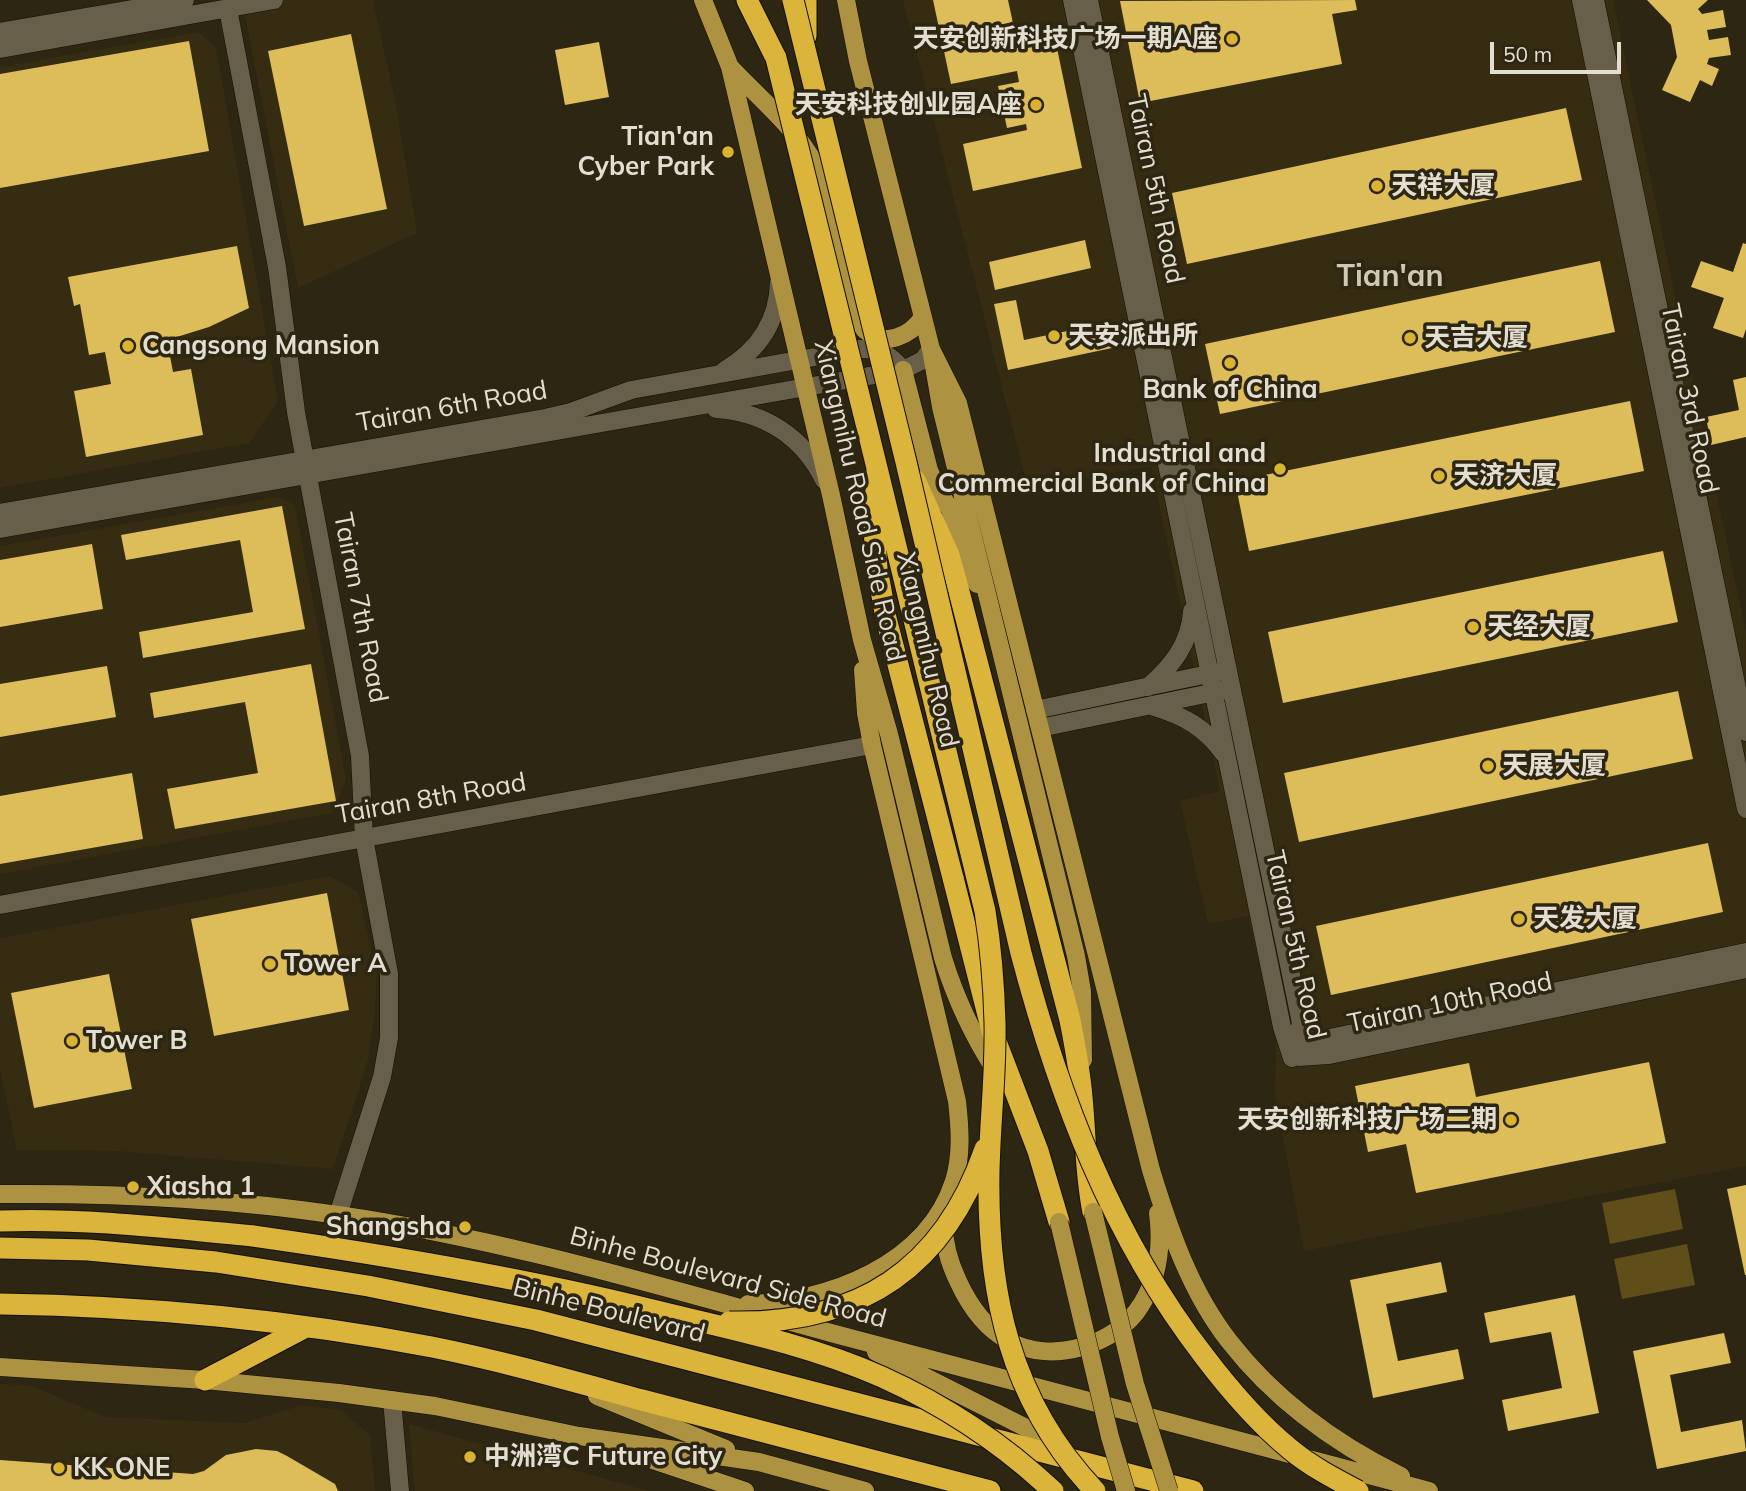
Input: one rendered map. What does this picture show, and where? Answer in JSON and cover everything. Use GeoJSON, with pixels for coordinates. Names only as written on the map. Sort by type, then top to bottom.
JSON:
{"type":"FeatureCollection","features":[{"type":"Feature","properties":{"kind":"highway"},"geometry":{"type":"LineString","coordinates":[[747,0],[776,58]]}},
{"type":"Feature","properties":{"kind":"highway","name":"Xiangmihu Road"},"geometry":{"type":"LineString","coordinates":[[761,0],[877,468],[874,530],[877,568],[886,618],[992,1031],[1027,1123],[1059,1222]]}},
{"type":"Feature","properties":{"kind":"highway","name":"Xiangmihu Road"},"geometry":{"type":"LineString","coordinates":[[793,0],[906,462],[933,517],[956,580],[1070,1020],[1082,1098],[1084,1156],[1093,1212]]}},
{"type":"Feature","properties":{"kind":"highway"},"geometry":{"type":"LineString","coordinates":[[806,0],[806,52]]}},
{"type":"Feature","properties":{"kind":"highway"},"geometry":{"type":"LineString","coordinates":[[906,462],[1024,964],[1048,1047],[1087,1154],[1114,1213],[1150,1278],[1187,1334],[1221,1378],[1254,1416],[1291,1450],[1358,1491]]}},
{"type":"Feature","properties":{"kind":"highway"},"geometry":{"type":"LineString","coordinates":[[877,468],[985,911],[991,949],[995,1025],[990,1130],[990,1235],[998,1305],[1018,1373],[1043,1422],[1060,1450],[1095,1491]]}},
{"type":"Feature","properties":{"kind":"highway"},"geometry":{"type":"LineString","coordinates":[[695,1320],[755,1321],[805,1315],[835,1308],[881,1290],[917,1263],[950,1223],[976,1174],[990,1130]]}},
{"type":"Feature","properties":{"kind":"highway"},"geometry":{"type":"LineString","coordinates":[[0,1221],[109,1222],[253,1236],[441,1265],[562,1289],[695,1320],[827,1357],[881,1377],[963,1421],[999,1445],[1053,1491]]}},
{"type":"Feature","properties":{"kind":"highway","name":"Binhe Boulevard"},"geometry":{"type":"LineString","coordinates":[[0,1248],[88,1250],[216,1262],[407,1294],[536,1320],[1193,1491]]}},
{"type":"Feature","properties":{"kind":"highway"},"geometry":{"type":"LineString","coordinates":[[0,1304],[130,1310],[304,1328],[434,1348],[522,1368],[990,1491]]}},
{"type":"Feature","properties":{"kind":"highway"},"geometry":{"type":"LineString","coordinates":[[205,1380],[304,1328]]}},
{"type":"Feature","properties":{"kind":"main road","name":"Xiangmihu Road Side Road"},"geometry":{"type":"LineString","coordinates":[[703,0],[730,67],[831,495],[862,640],[889,734],[943,958],[954,994],[971,1032],[1027,1123]]}},
{"type":"Feature","properties":{"kind":"main road"},"geometry":{"type":"LineString","coordinates":[[846,0],[858,61],[931,349],[941,407],[1076,956],[1084,1026],[1082,1098]]}},
{"type":"Feature","properties":{"kind":"main road"},"geometry":{"type":"LineString","coordinates":[[730,67],[800,140],[815,163],[828,201],[855,309],[864,330],[883,339],[900,338],[915,329],[923,317]]}},
{"type":"Feature","properties":{"kind":"main road"},"geometry":{"type":"LineString","coordinates":[[931,349],[958,403],[1151,1170],[1177,1247],[1201,1297],[1228,1340],[1265,1381],[1299,1413],[1343,1444],[1431,1491]]}},
{"type":"Feature","properties":{"kind":"main road"},"geometry":{"type":"LineString","coordinates":[[903,370],[929,470],[950,509],[962,556],[991,609]]}},
{"type":"Feature","properties":{"kind":"main road"},"geometry":{"type":"LineString","coordinates":[[727,1305],[771,1304],[811,1297],[847,1285],[880,1268],[906,1250],[927,1227],[945,1203],[954,1181],[959,1156],[957,1101],[872,745],[866,713],[862,640]]}},
{"type":"Feature","properties":{"kind":"main road"},"geometry":{"type":"LineString","coordinates":[[945,1203],[943,1225],[946,1246],[958,1281],[975,1311],[991,1328],[1010,1342],[1031,1349],[1057,1351],[1082,1347],[1106,1337],[1126,1324],[1141,1306],[1151,1287],[1158,1262],[1161,1235],[1151,1170]]}},
{"type":"Feature","properties":{"kind":"main road","name":"Binhe Boulevard Side Road"},"geometry":{"type":"LineString","coordinates":[[0,1194],[117,1194],[268,1206],[338,1215],[510,1248],[1431,1491]]}},
{"type":"Feature","properties":{"kind":"main road"},"geometry":{"type":"LineString","coordinates":[[1093,1212],[1135,1384],[1169,1491]]}},
{"type":"Feature","properties":{"kind":"main road"},"geometry":{"type":"LineString","coordinates":[[1059,1222],[1110,1437],[1126,1491]]}},
{"type":"Feature","properties":{"kind":"main road"},"geometry":{"type":"LineString","coordinates":[[844,1336],[1104,1468]]}},
{"type":"Feature","properties":{"kind":"main road"},"geometry":{"type":"LineString","coordinates":[[0,1367],[205,1380],[392,1400],[472,1413],[579,1436],[759,1462]]}},
{"type":"Feature","properties":{"kind":"main road"},"geometry":{"type":"LineString","coordinates":[[522,1368],[759,1462],[865,1491]]}},
{"type":"Feature","properties":{"kind":"main road"},"geometry":{"type":"LineString","coordinates":[[579,1436],[745,1491]]}},
{"type":"Feature","properties":{"kind":"street"},"geometry":{"type":"LineString","coordinates":[[0,32],[185,0]]}},
{"type":"Feature","properties":{"kind":"street"},"geometry":{"type":"LineString","coordinates":[[0,48],[274,0]]}},
{"type":"Feature","properties":{"kind":"street","name":"Tairan 5th Road"},"geometry":{"type":"LineString","coordinates":[[1072,0],[1282,1027],[1292,1058]]}},
{"type":"Feature","properties":{"kind":"street","name":"Tairan 5th Road"},"geometry":{"type":"LineString","coordinates":[[1089,0],[1301,1023],[1292,1058]]}},
{"type":"Feature","properties":{"kind":"street","name":"Tairan 3rd Road"},"geometry":{"type":"LineString","coordinates":[[1581,0],[1746,809]]}},
{"type":"Feature","properties":{"kind":"street","name":"Tairan 3rd Road"},"geometry":{"type":"LineString","coordinates":[[1595,0],[1746,732]]}},
{"type":"Feature","properties":{"kind":"street","name":"Tairan 7th Road"},"geometry":{"type":"LineString","coordinates":[[228,9],[277,267],[296,412],[360,756],[365,838],[389,974],[389,1038],[383,1077],[338,1215]]}},
{"type":"Feature","properties":{"kind":"street"},"geometry":{"type":"LineString","coordinates":[[718,374],[737,363],[764,335],[774,318],[779,300],[779,275]]}},
{"type":"Feature","properties":{"kind":"street","name":"Tairan 6th Road"},"geometry":{"type":"LineString","coordinates":[[0,529],[558,416],[631,390],[718,374],[867,349],[886,353],[903,370]]}},
{"type":"Feature","properties":{"kind":"street","name":"Tairan 6th Road"},"geometry":{"type":"LineString","coordinates":[[0,513],[688,409],[903,370],[923,360],[931,349]]}},
{"type":"Feature","properties":{"kind":"street","name":"Tairan 6th Road"},"geometry":{"type":"LineString","coordinates":[[688,409],[745,413],[771,422],[792,436],[815,463],[831,495]]}},
{"type":"Feature","properties":{"kind":"street"},"geometry":{"type":"LineString","coordinates":[[1149,687],[1163,674],[1183,647],[1192,618],[1193,594]]}},
{"type":"Feature","properties":{"kind":"street"},"geometry":{"type":"LineString","coordinates":[[1035,710],[1228,670]]}},
{"type":"Feature","properties":{"kind":"street"},"geometry":{"type":"LineString","coordinates":[[1040,729],[1232,689]]}},
{"type":"Feature","properties":{"kind":"street"},"geometry":{"type":"LineString","coordinates":[[1150,706],[1190,720],[1215,741],[1227,759]]}},
{"type":"Feature","properties":{"kind":"street","name":"Tairan 8th Road"},"geometry":{"type":"LineString","coordinates":[[0,905],[872,745]]}},
{"type":"Feature","properties":{"kind":"street","name":"Tairan 10th Road"},"geometry":{"type":"LineString","coordinates":[[1292,1058],[1325,1039],[1746,952]]}},
{"type":"Feature","properties":{"kind":"street","name":"Tairan 10th Road"},"geometry":{"type":"LineString","coordinates":[[1292,1058],[1329,1055],[1746,969]]}},
{"type":"Feature","properties":{"kind":"street"},"geometry":{"type":"LineString","coordinates":[[392,1400],[400,1491]]}},
{"type":"Feature","properties":{"kind":"shaded area"},"geometry":{"type":"Polygon","coordinates":[[[242,0],[373,0],[396,105],[417,233],[298,288],[242,0]]]}},
{"type":"Feature","properties":{"kind":"shaded area"},"geometry":{"type":"Polygon","coordinates":[[[903,0],[1613,0],[1746,633],[1746,1166],[1304,1251],[1275,1095],[1276,1041],[1248,916],[1208,924],[1180,801],[1220,791],[1151,466],[1028,489],[903,0]]]}},
{"type":"Feature","properties":{"kind":"shaded area"},"geometry":{"type":"Polygon","coordinates":[[[198,32],[216,47],[278,401],[249,443],[0,488],[0,67],[198,32]]]}},
{"type":"Feature","properties":{"kind":"shaded area"},"geometry":{"type":"Polygon","coordinates":[[[278,497],[295,505],[346,779],[332,813],[0,874],[0,546],[278,497]]]}},
{"type":"Feature","properties":{"kind":"shaded area"},"geometry":{"type":"Polygon","coordinates":[[[330,876],[358,892],[377,973],[368,1060],[333,1169],[116,1151],[17,1150],[0,1069],[0,938],[330,876]]]}},
{"type":"Feature","properties":{"kind":"shaded area"},"geometry":{"type":"Polygon","coordinates":[[[1675,1189],[1683,1229],[1610,1244],[1602,1203],[1675,1189]]]}},
{"type":"Feature","properties":{"kind":"shaded area"},"geometry":{"type":"Polygon","coordinates":[[[1687,1244],[1695,1285],[1622,1299],[1614,1259],[1687,1244]]]}},
{"type":"Feature","properties":{"kind":"shaded area"},"geometry":{"type":"Polygon","coordinates":[[[0,1384],[29,1385],[106,1417],[245,1423],[302,1405],[341,1410],[370,1435],[375,1491],[0,1491],[0,1384]]]}},
{"type":"Feature","properties":{"kind":"shaded area","name":"中洲湾C Future City"},"geometry":{"type":"Polygon","coordinates":[[[409,1424],[649,1491],[415,1491],[409,1424]]]}},
{"type":"Feature","properties":{"kind":"building","name":"天安科技创业园A座"},"geometry":{"type":"Polygon","coordinates":[[[933,0],[1008,0],[1016,37],[1053,29],[1082,168],[973,191],[963,144],[1027,130],[1026,124],[1007,128],[998,86],[1019,82],[1017,71],[951,84],[933,0]]]}},
{"type":"Feature","properties":{"kind":"building","name":"天安创新科技广场一期A座"},"geometry":{"type":"Polygon","coordinates":[[[1355,0],[1357,10],[1332,14],[1342,64],[1140,103],[1120,1],[1355,0]]]}},
{"type":"Feature","properties":{"kind":"building"},"geometry":{"type":"Polygon","coordinates":[[[1647,0],[1708,0],[1698,9],[1702,14],[1723,10],[1726,27],[1707,30],[1709,40],[1728,37],[1731,55],[1709,58],[1707,64],[1719,69],[1712,86],[1700,80],[1690,102],[1662,90],[1677,57],[1671,25],[1647,0]]]}},
{"type":"Feature","properties":{"kind":"building"},"geometry":{"type":"Polygon","coordinates":[[[351,34],[387,209],[304,226],[268,51],[351,34]]]}},
{"type":"Feature","properties":{"kind":"building"},"geometry":{"type":"Polygon","coordinates":[[[189,41],[209,151],[0,188],[0,74],[189,41]]]}},
{"type":"Feature","properties":{"kind":"building"},"geometry":{"type":"Polygon","coordinates":[[[599,42],[609,97],[565,105],[555,50],[599,42]]]}},
{"type":"Feature","properties":{"kind":"building","name":"天祥大厦"},"geometry":{"type":"Polygon","coordinates":[[[1566,108],[1582,180],[1187,264],[1172,193],[1566,108]]]}},
{"type":"Feature","properties":{"kind":"building"},"geometry":{"type":"Polygon","coordinates":[[[1085,240],[1091,268],[995,290],[989,262],[1085,240]]]}},
{"type":"Feature","properties":{"kind":"building"},"geometry":{"type":"Polygon","coordinates":[[[1743,243],[1746,244],[1746,329],[1743,338],[1713,328],[1724,298],[1691,287],[1701,261],[1733,272],[1743,243]]]}},
{"type":"Feature","properties":{"kind":"building","name":"Cangsong Mansion"},"geometry":{"type":"Polygon","coordinates":[[[237,246],[249,308],[209,327],[167,340],[173,372],[191,369],[203,435],[86,457],[74,391],[111,384],[105,352],[89,355],[80,304],[74,306],[68,277],[237,246]]]}},
{"type":"Feature","properties":{"kind":"building","name":"天吉大厦"},"geometry":{"type":"Polygon","coordinates":[[[1600,261],[1615,332],[1220,414],[1205,344],[1600,261]]]}},
{"type":"Feature","properties":{"kind":"building"},"geometry":{"type":"Polygon","coordinates":[[[1016,300],[1024,340],[1106,323],[1112,348],[1008,370],[994,304],[1016,300]]]}},
{"type":"Feature","properties":{"kind":"building"},"geometry":{"type":"Polygon","coordinates":[[[1746,377],[1746,437],[1711,445],[1706,417],[1739,410],[1733,380],[1746,377]]]}},
{"type":"Feature","properties":{"kind":"building","name":"天济大厦"},"geometry":{"type":"Polygon","coordinates":[[[1630,401],[1644,471],[1249,551],[1235,481],[1630,401]]]}},
{"type":"Feature","properties":{"kind":"building"},"geometry":{"type":"Polygon","coordinates":[[[282,506],[305,629],[143,658],[139,632],[253,612],[240,540],[126,560],[121,535],[282,506]]]}},
{"type":"Feature","properties":{"kind":"building"},"geometry":{"type":"Polygon","coordinates":[[[92,544],[103,609],[0,627],[0,560],[92,544]]]}},
{"type":"Feature","properties":{"kind":"building","name":"天经大厦"},"geometry":{"type":"Polygon","coordinates":[[[1663,551],[1678,622],[1283,703],[1268,632],[1663,551]]]}},
{"type":"Feature","properties":{"kind":"building"},"geometry":{"type":"Polygon","coordinates":[[[311,664],[336,801],[175,829],[167,789],[258,773],[245,702],[154,718],[150,693],[311,664]]]}},
{"type":"Feature","properties":{"kind":"building"},"geometry":{"type":"Polygon","coordinates":[[[107,666],[116,717],[0,737],[0,684],[107,666]]]}},
{"type":"Feature","properties":{"kind":"building","name":"天展大厦"},"geometry":{"type":"Polygon","coordinates":[[[1678,691],[1693,759],[1299,842],[1284,773],[1678,691]]]}},
{"type":"Feature","properties":{"kind":"building"},"geometry":{"type":"Polygon","coordinates":[[[132,773],[143,839],[0,864],[0,796],[132,773]]]}},
{"type":"Feature","properties":{"kind":"building","name":"天发大厦"},"geometry":{"type":"Polygon","coordinates":[[[1708,843],[1723,912],[1331,995],[1316,926],[1708,843]]]}},
{"type":"Feature","properties":{"kind":"building","name":"Tower A"},"geometry":{"type":"Polygon","coordinates":[[[327,893],[349,1010],[214,1036],[191,919],[327,893]]]}},
{"type":"Feature","properties":{"kind":"building","name":"Tower B"},"geometry":{"type":"Polygon","coordinates":[[[109,974],[132,1089],[34,1108],[11,993],[109,974]]]}},
{"type":"Feature","properties":{"kind":"building","name":"天安创新科技广场二期"},"geometry":{"type":"Polygon","coordinates":[[[1649,1062],[1666,1143],[1416,1193],[1406,1144],[1368,1152],[1355,1086],[1469,1063],[1476,1097],[1649,1062]]]}},
{"type":"Feature","properties":{"kind":"building"},"geometry":{"type":"Polygon","coordinates":[[[1746,1185],[1746,1275],[1745,1275],[1727,1189],[1746,1185]]]}},
{"type":"Feature","properties":{"kind":"building"},"geometry":{"type":"Polygon","coordinates":[[[1441,1262],[1447,1292],[1386,1304],[1398,1361],[1458,1349],[1464,1379],[1373,1398],[1350,1280],[1441,1262]]]}},
{"type":"Feature","properties":{"kind":"building"},"geometry":{"type":"Polygon","coordinates":[[[1575,1295],[1599,1413],[1508,1431],[1502,1400],[1562,1388],[1551,1332],[1490,1343],[1484,1313],[1575,1295]]]}},
{"type":"Feature","properties":{"kind":"building"},"geometry":{"type":"Polygon","coordinates":[[[1724,1333],[1731,1363],[1670,1375],[1681,1432],[1742,1420],[1746,1451],[1657,1469],[1633,1351],[1724,1333]]]}},
{"type":"Feature","properties":{"kind":"building","name":"KK ONE"},"geometry":{"type":"Polygon","coordinates":[[[256,1449],[277,1451],[287,1456],[335,1484],[338,1491],[0,1491],[0,1460],[193,1474],[204,1471],[226,1455],[256,1449]]]}},
{"type":"Feature","properties":{"kind":"place","name":"天安创新科技广场一期A座"},"geometry":{"type":"Point","coordinates":[1232,39]}},
{"type":"Feature","properties":{"kind":"place","name":"天安科技创业园A座"},"geometry":{"type":"Point","coordinates":[1036,105]}},
{"type":"Feature","properties":{"kind":"place","name":"Tian'an Cyber Park"},"geometry":{"type":"Point","coordinates":[728,152]}},
{"type":"Feature","properties":{"kind":"place","name":"天祥大厦"},"geometry":{"type":"Point","coordinates":[1377,186]}},
{"type":"Feature","properties":{"kind":"place","name":"天安派出所"},"geometry":{"type":"Point","coordinates":[1054,336]}},
{"type":"Feature","properties":{"kind":"place","name":"天吉大厦"},"geometry":{"type":"Point","coordinates":[1410,338]}},
{"type":"Feature","properties":{"kind":"place","name":"Cangsong Mansion"},"geometry":{"type":"Point","coordinates":[128,346]}},
{"type":"Feature","properties":{"kind":"place","name":"Bank of China"},"geometry":{"type":"Point","coordinates":[1230,363]}},
{"type":"Feature","properties":{"kind":"place","name":"Industrial and Commercial Bank of China"},"geometry":{"type":"Point","coordinates":[1280,469]}},
{"type":"Feature","properties":{"kind":"place","name":"天济大厦"},"geometry":{"type":"Point","coordinates":[1439,476]}},
{"type":"Feature","properties":{"kind":"place","name":"天经大厦"},"geometry":{"type":"Point","coordinates":[1473,627]}},
{"type":"Feature","properties":{"kind":"place","name":"天展大厦"},"geometry":{"type":"Point","coordinates":[1488,766]}},
{"type":"Feature","properties":{"kind":"place","name":"天发大厦"},"geometry":{"type":"Point","coordinates":[1519,919]}},
{"type":"Feature","properties":{"kind":"place","name":"Tower A"},"geometry":{"type":"Point","coordinates":[270,964]}},
{"type":"Feature","properties":{"kind":"place","name":"Tower B"},"geometry":{"type":"Point","coordinates":[72,1041]}},
{"type":"Feature","properties":{"kind":"place","name":"天安创新科技广场二期"},"geometry":{"type":"Point","coordinates":[1511,1120]}},
{"type":"Feature","properties":{"kind":"place","name":"Xiasha 1"},"geometry":{"type":"Point","coordinates":[133,1187]}},
{"type":"Feature","properties":{"kind":"place","name":"Shangsha"},"geometry":{"type":"Point","coordinates":[465,1227]}},
{"type":"Feature","properties":{"kind":"place","name":"中洲湾C Future City"},"geometry":{"type":"Point","coordinates":[470,1457]}},
{"type":"Feature","properties":{"kind":"place","name":"KK ONE"},"geometry":{"type":"Point","coordinates":[59,1468]}},
{"type":"Feature","properties":{"kind":"district","name":"Tian'an"},"geometry":{"type":"Point","coordinates":[1390,277]}}]}
